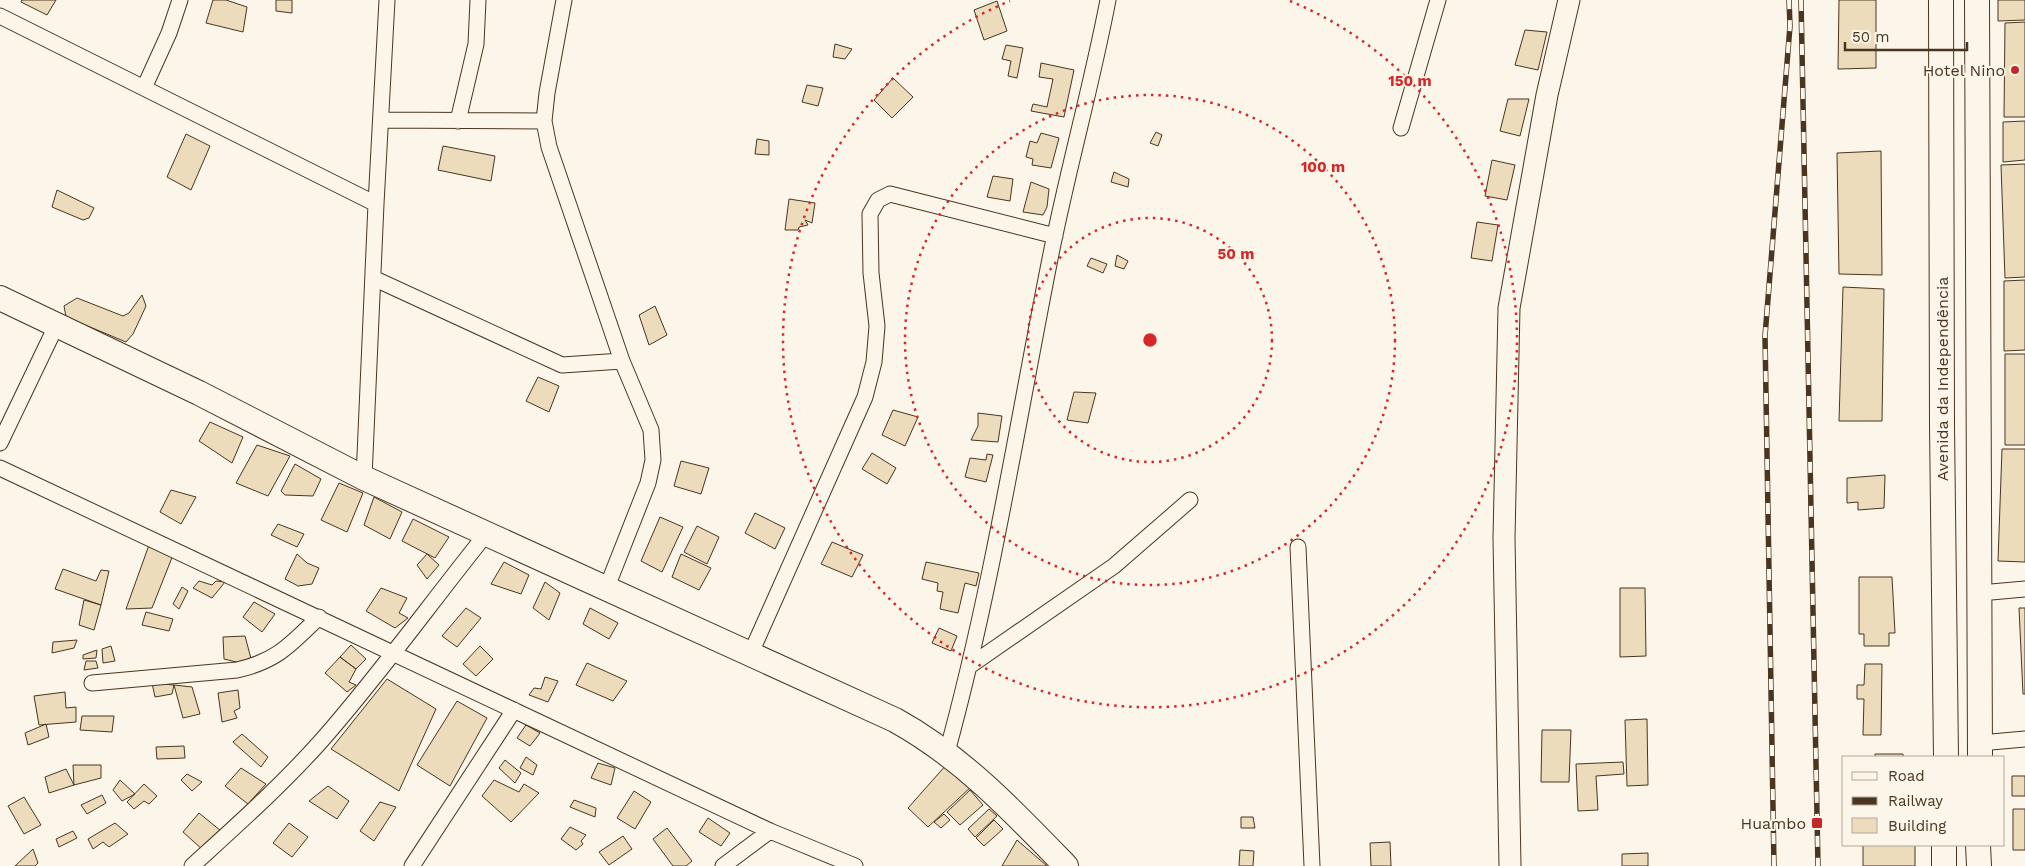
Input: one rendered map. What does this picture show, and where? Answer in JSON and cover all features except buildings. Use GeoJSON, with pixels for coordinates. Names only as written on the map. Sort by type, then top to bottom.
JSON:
{"type":"FeatureCollection","features":[{"type":"Feature","properties":{"kind":"main road","name":"Avenida da Independência"},"geometry":{"type":"LineString","coordinates":[[1941,0],[1942,426],[1946,756]]}},
{"type":"Feature","properties":{"kind":"main road"},"geometry":{"type":"LineString","coordinates":[[1977,0],[1980,750]]}},
{"type":"Feature","properties":{"kind":"main road"},"geometry":{"type":"LineString","coordinates":[[1940,87],[1977,85]]}},
{"type":"Feature","properties":{"kind":"main road"},"geometry":{"type":"LineString","coordinates":[[0,298],[199,393],[364,478],[607,587],[750,655],[895,720],[947,752],[1005,802],[1066,866]]}},
{"type":"Feature","properties":{"kind":"main road"},"geometry":{"type":"LineString","coordinates":[[1942,426],[1979,424]]}},
{"type":"Feature","properties":{"kind":"main road"},"geometry":{"type":"LineString","coordinates":[[1944,846],[1944,866]]}},
{"type":"Feature","properties":{"kind":"main road"},"geometry":{"type":"LineString","coordinates":[[1978,846],[1979,866]]}},
{"type":"Feature","properties":{"kind":"street"},"geometry":{"type":"LineString","coordinates":[[144,88],[169,33],[180,0]]}},
{"type":"Feature","properties":{"kind":"street"},"geometry":{"type":"LineString","coordinates":[[364,478],[387,0]]}},
{"type":"Feature","properties":{"kind":"street"},"geometry":{"type":"LineString","coordinates":[[458,121],[476,44],[478,0]]}},
{"type":"Feature","properties":{"kind":"street"},"geometry":{"type":"LineString","coordinates":[[564,0],[548,84],[544,121],[549,147],[622,360],[650,430],[653,460],[648,484],[607,587]]}},
{"type":"Feature","properties":{"kind":"street"},"geometry":{"type":"LineString","coordinates":[[947,752],[971,665],[1056,236],[1108,0]]}},
{"type":"Feature","properties":{"kind":"street"},"geometry":{"type":"LineString","coordinates":[[1401,128],[1438,0]]}},
{"type":"Feature","properties":{"kind":"street"},"geometry":{"type":"LineString","coordinates":[[1510,866],[1504,538],[1509,308],[1547,95],[1569,0]]}},
{"type":"Feature","properties":{"kind":"street"},"geometry":{"type":"LineString","coordinates":[[0,16],[376,204]]}},
{"type":"Feature","properties":{"kind":"street"},"geometry":{"type":"LineString","coordinates":[[381,120],[544,121]]}},
{"type":"Feature","properties":{"kind":"street"},"geometry":{"type":"LineString","coordinates":[[750,655],[865,397],[874,362],[877,326],[872,273],[870,214],[878,200],[890,194],[1056,236]]}},
{"type":"Feature","properties":{"kind":"street"},"geometry":{"type":"LineString","coordinates":[[373,278],[562,365],[622,360]]}},
{"type":"Feature","properties":{"kind":"street"},"geometry":{"type":"LineString","coordinates":[[0,443],[57,324]]}},
{"type":"Feature","properties":{"kind":"street"},"geometry":{"type":"LineString","coordinates":[[0,468],[770,831],[855,866]]}},
{"type":"Feature","properties":{"kind":"street"},"geometry":{"type":"LineString","coordinates":[[971,665],[1114,566],[1190,500]]}},
{"type":"Feature","properties":{"kind":"street"},"geometry":{"type":"LineString","coordinates":[[192,866],[253,810],[322,740],[393,654],[488,533]]}},
{"type":"Feature","properties":{"kind":"street"},"geometry":{"type":"LineString","coordinates":[[1298,547],[1312,866]]}},
{"type":"Feature","properties":{"kind":"street"},"geometry":{"type":"LineString","coordinates":[[1980,593],[2025,589]]}},
{"type":"Feature","properties":{"kind":"street"},"geometry":{"type":"LineString","coordinates":[[92,683],[237,670],[258,665],[281,653],[319,617]]}},
{"type":"Feature","properties":{"kind":"street"},"geometry":{"type":"LineString","coordinates":[[412,866],[514,710]]}},
{"type":"Feature","properties":{"kind":"street"},"geometry":{"type":"LineString","coordinates":[[1980,750],[2025,739]]}},
{"type":"Feature","properties":{"kind":"street"},"geometry":{"type":"LineString","coordinates":[[723,866],[770,831]]}},
{"type":"Feature","properties":{"kind":"railway"},"geometry":{"type":"LineString","coordinates":[[1774,866],[1765,336],[1790,26],[1789,0]]}},
{"type":"Feature","properties":{"kind":"railway"},"geometry":{"type":"LineString","coordinates":[[1801,0],[1818,866]]}},
{"type":"Feature","properties":{"kind":"place","name":"Hotel Nino"},"geometry":{"type":"Point","coordinates":[2015,70]}},
{"type":"Feature","properties":{"kind":"place","name":"Huambo"},"geometry":{"type":"Point","coordinates":[1817,823]}}]}
